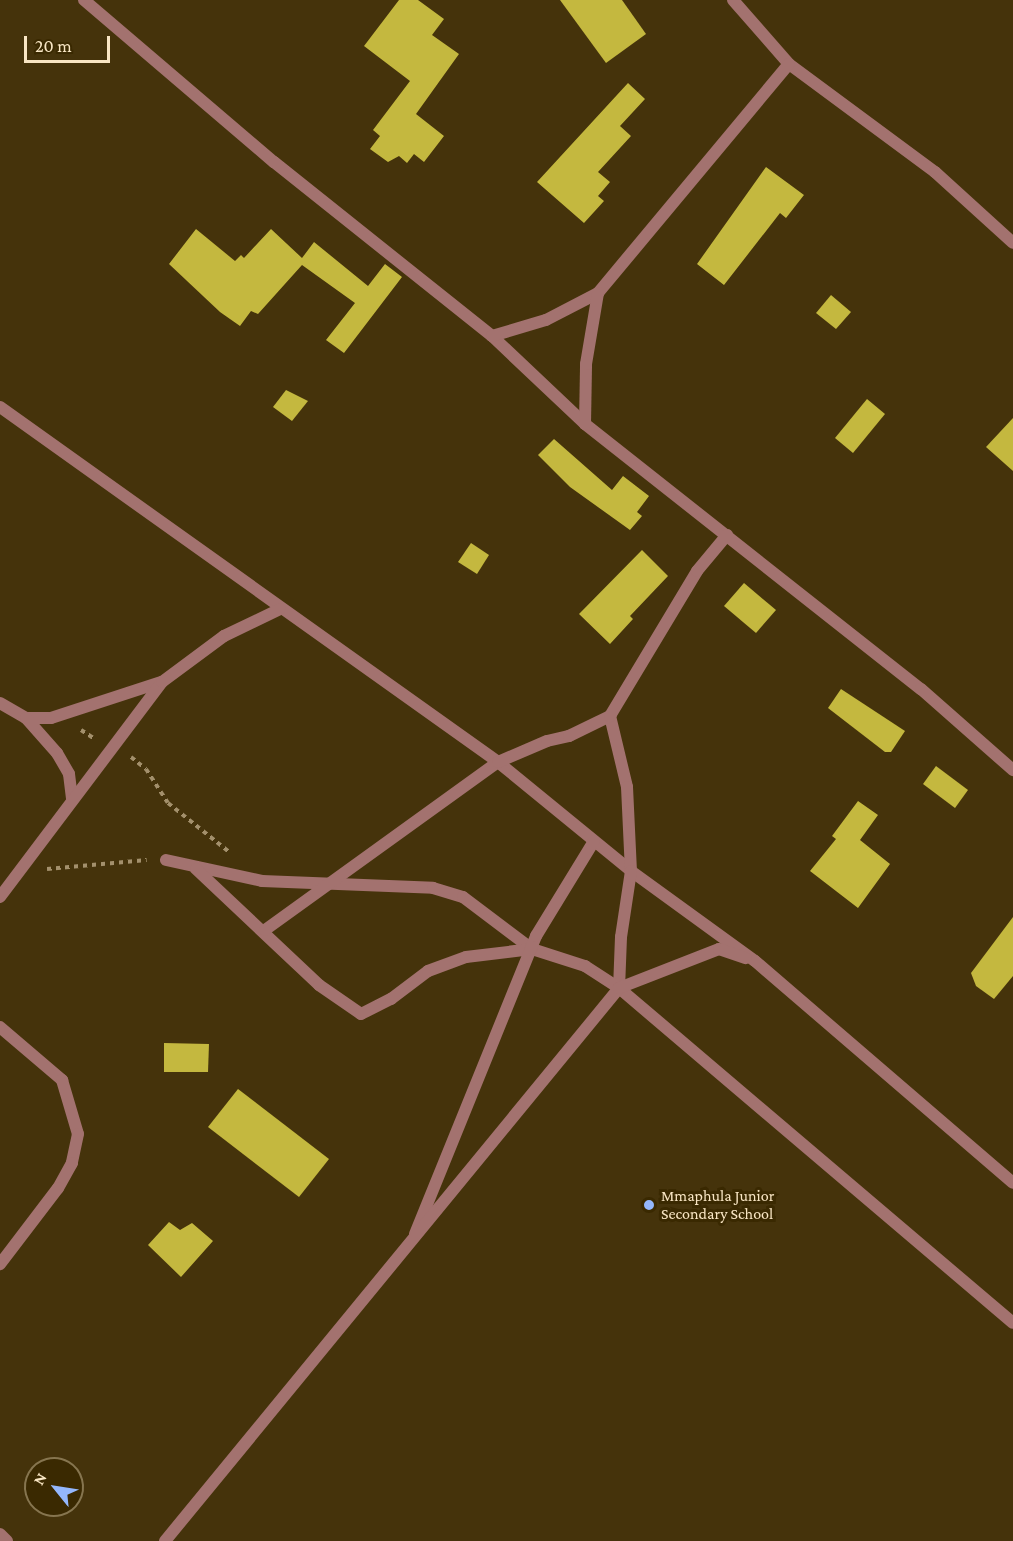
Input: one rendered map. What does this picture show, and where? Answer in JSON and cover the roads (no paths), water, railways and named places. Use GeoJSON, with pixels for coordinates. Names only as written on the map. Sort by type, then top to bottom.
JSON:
{"type":"FeatureCollection","features":[{"type":"Feature","properties":{"kind":"street"},"geometry":{"type":"LineString","coordinates":[[84,0],[274,162],[492,336],[585,424],[921,689],[1013,770]]}},
{"type":"Feature","properties":{"kind":"street"},"geometry":{"type":"LineString","coordinates":[[733,0],[789,64],[935,172],[1013,243]]}},
{"type":"Feature","properties":{"kind":"street"},"geometry":{"type":"LineString","coordinates":[[492,336],[546,320],[598,293],[789,64]]}},
{"type":"Feature","properties":{"kind":"street"},"geometry":{"type":"LineString","coordinates":[[585,424],[586,364],[598,293]]}},
{"type":"Feature","properties":{"kind":"street"},"geometry":{"type":"LineString","coordinates":[[0,407],[280,609],[498,762],[631,871],[755,961],[1013,1183]]}},
{"type":"Feature","properties":{"kind":"street"},"geometry":{"type":"LineString","coordinates":[[265,930],[454,797],[498,762],[610,716],[698,571],[727,534]]}},
{"type":"Feature","properties":{"kind":"street"},"geometry":{"type":"LineString","coordinates":[[0,897],[21,873],[72,800],[162,682],[224,636],[280,609]]}},
{"type":"Feature","properties":{"kind":"street"},"geometry":{"type":"LineString","coordinates":[[26,718],[51,718],[162,682]]}},
{"type":"Feature","properties":{"kind":"street"},"geometry":{"type":"LineString","coordinates":[[0,703],[26,718],[57,753],[69,774],[72,800]]}},
{"type":"Feature","properties":{"kind":"street"},"geometry":{"type":"LineString","coordinates":[[610,716],[627,787],[631,871],[621,937],[619,988]]}},
{"type":"Feature","properties":{"kind":"street"},"geometry":{"type":"LineString","coordinates":[[410,1247],[536,936],[594,841]]}},
{"type":"Feature","properties":{"kind":"street"},"geometry":{"type":"LineString","coordinates":[[166,860],[262,881],[325,886],[396,885],[443,891],[463,897],[532,949],[585,966],[619,988],[1013,1323]]}},
{"type":"Feature","properties":{"kind":"street"},"geometry":{"type":"LineString","coordinates":[[195,868],[265,930],[319,984],[361,1014],[391,999],[428,971],[466,957],[532,949]]}},
{"type":"Feature","properties":{"kind":"street"},"geometry":{"type":"LineString","coordinates":[[165,1541],[410,1247],[619,988],[718,950],[755,961]]}},
{"type":"Feature","properties":{"kind":"street"},"geometry":{"type":"LineString","coordinates":[[0,1027],[62,1080],[78,1134],[72,1163],[58,1188],[0,1264]]}},
{"type":"Feature","properties":{"kind":"street"},"geometry":{"type":"LineString","coordinates":[[0,1534],[7,1541]]}},
{"type":"Feature","properties":{"kind":"place","name":"Mmaphula Junior Secondary School"},"geometry":{"type":"Point","coordinates":[649,1205]}}]}
